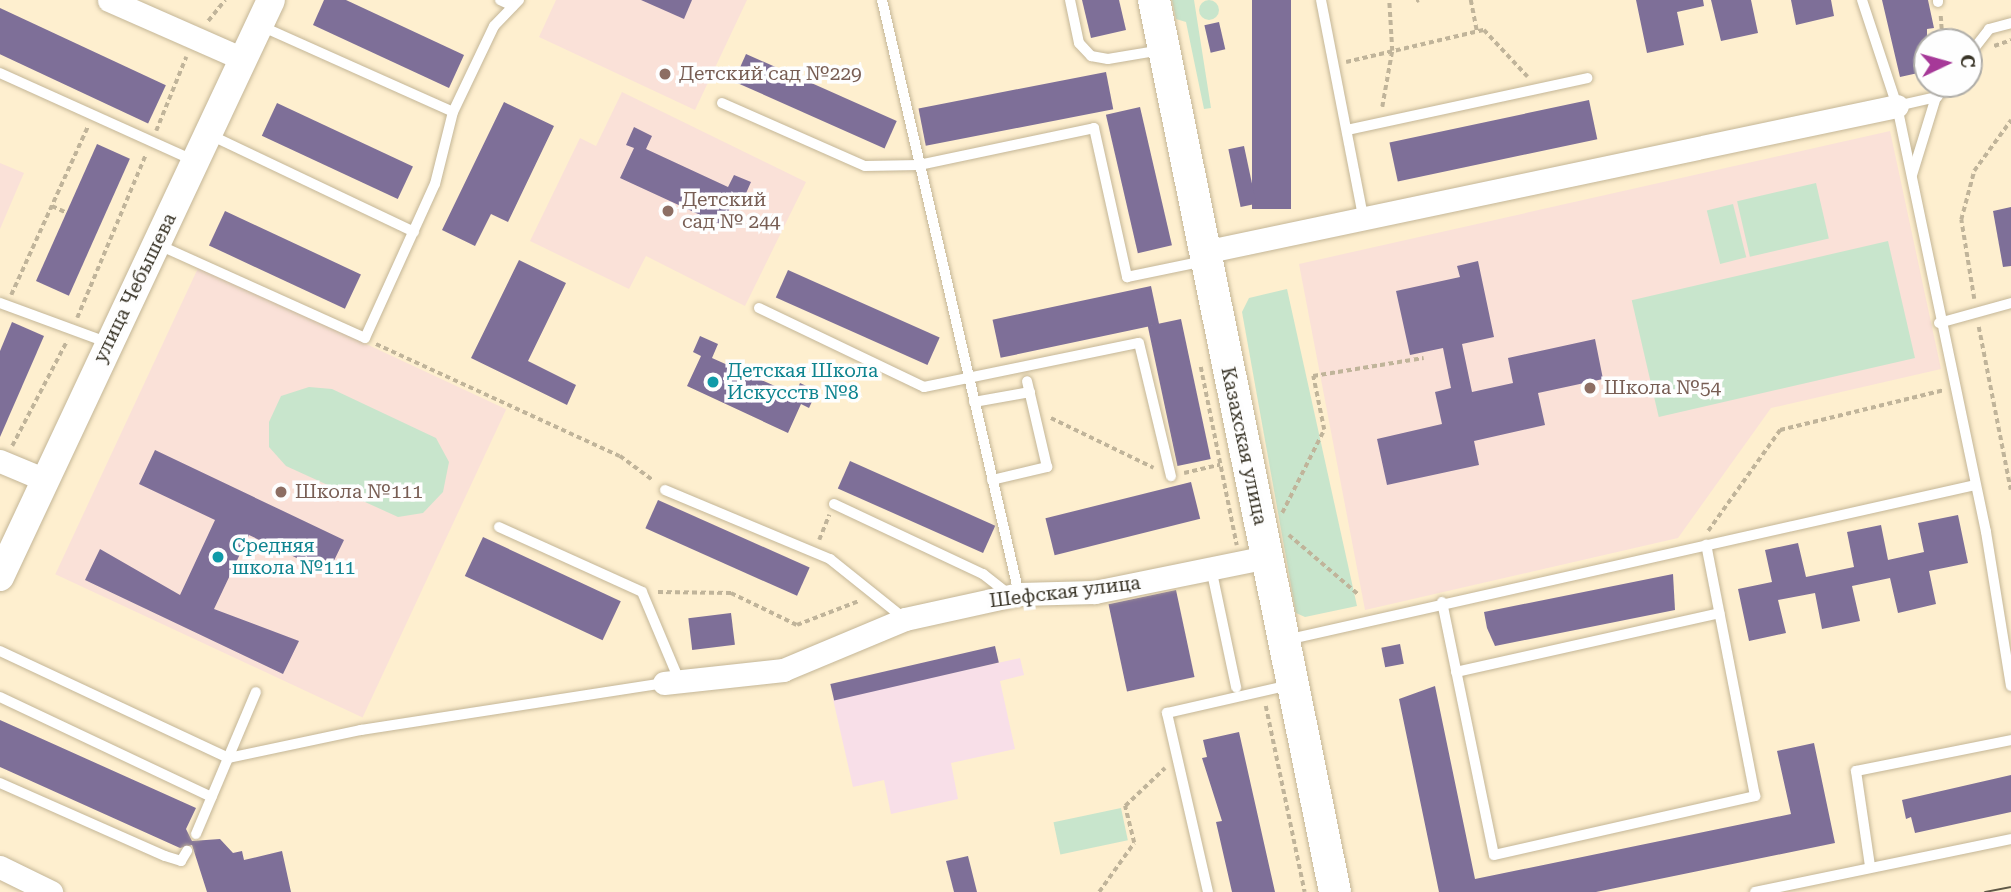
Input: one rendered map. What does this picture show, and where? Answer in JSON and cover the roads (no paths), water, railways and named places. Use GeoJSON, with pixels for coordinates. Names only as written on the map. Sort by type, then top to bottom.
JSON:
{"type":"FeatureCollection","features":[{"type":"Feature","properties":{"kind":"main road","name":"Казахская улица"},"geometry":{"type":"LineString","coordinates":[[1154,0],[1335,892]]}},
{"type":"Feature","properties":{"kind":"street"},"geometry":{"type":"LineString","coordinates":[[109,0],[243,59]]}},
{"type":"Feature","properties":{"kind":"street","name":"улица Чебышева"},"geometry":{"type":"LineString","coordinates":[[0,577],[43,479],[265,12]]}},
{"type":"Feature","properties":{"kind":"street"},"geometry":{"type":"LineString","coordinates":[[1205,256],[1363,217],[1897,106]]}},
{"type":"Feature","properties":{"kind":"street"},"geometry":{"type":"LineString","coordinates":[[2,462],[43,479]]}},
{"type":"Feature","properties":{"kind":"street","name":"Шефская улица"},"geometry":{"type":"LineString","coordinates":[[672,682],[783,670],[905,619],[1015,595],[1095,592],[1267,557]]}},
{"type":"Feature","properties":{"kind":"street"},"geometry":{"type":"LineString","coordinates":[[0,867],[51,892]]}},
{"type":"Feature","properties":{"kind":"lane"},"geometry":{"type":"LineString","coordinates":[[500,0],[516,3]]}},
{"type":"Feature","properties":{"kind":"lane"},"geometry":{"type":"LineString","coordinates":[[882,0],[992,480],[1015,595]]}},
{"type":"Feature","properties":{"kind":"lane"},"geometry":{"type":"LineString","coordinates":[[1070,0],[1079,43],[1091,56],[1164,50]]}},
{"type":"Feature","properties":{"kind":"lane"},"geometry":{"type":"LineString","coordinates":[[1321,0],[1363,217]]}},
{"type":"Feature","properties":{"kind":"lane"},"geometry":{"type":"LineString","coordinates":[[1861,0],[1897,106],[1939,323],[1975,485],[2011,686]]}},
{"type":"Feature","properties":{"kind":"lane"},"geometry":{"type":"LineString","coordinates":[[156,244],[365,338],[435,184],[453,112],[494,26],[516,3]]}},
{"type":"Feature","properties":{"kind":"lane"},"geometry":{"type":"LineString","coordinates":[[265,12],[453,112]]}},
{"type":"Feature","properties":{"kind":"lane"},"geometry":{"type":"LineString","coordinates":[[1983,37],[1989,29],[2011,23]]}},
{"type":"Feature","properties":{"kind":"lane"},"geometry":{"type":"LineString","coordinates":[[0,74],[195,161]]}},
{"type":"Feature","properties":{"kind":"lane"},"geometry":{"type":"LineString","coordinates":[[1347,130],[1587,78]]}},
{"type":"Feature","properties":{"kind":"lane"},"geometry":{"type":"LineString","coordinates":[[1897,106],[1933,98]]}},
{"type":"Feature","properties":{"kind":"lane"},"geometry":{"type":"LineString","coordinates":[[1911,178],[1937,98]]}},
{"type":"Feature","properties":{"kind":"lane"},"geometry":{"type":"LineString","coordinates":[[722,103],[865,166],[919,165],[1094,128],[1127,277],[1205,256]]}},
{"type":"Feature","properties":{"kind":"lane"},"geometry":{"type":"LineString","coordinates":[[208,134],[414,232]]}},
{"type":"Feature","properties":{"kind":"lane"},"geometry":{"type":"LineString","coordinates":[[1939,323],[2011,303]]}},
{"type":"Feature","properties":{"kind":"lane"},"geometry":{"type":"LineString","coordinates":[[4,304],[71,333],[109,343]]}},
{"type":"Feature","properties":{"kind":"lane"},"geometry":{"type":"LineString","coordinates":[[758,308],[924,387],[969,381],[1139,343],[1171,476]]}},
{"type":"Feature","properties":{"kind":"lane"},"geometry":{"type":"LineString","coordinates":[[974,402],[1029,387],[1047,467],[992,480]]}},
{"type":"Feature","properties":{"kind":"lane"},"geometry":{"type":"LineString","coordinates":[[1284,641],[1442,602],[1975,485]]}},
{"type":"Feature","properties":{"kind":"lane"},"geometry":{"type":"LineString","coordinates":[[665,490],[814,552],[905,619]]}},
{"type":"Feature","properties":{"kind":"lane"},"geometry":{"type":"LineString","coordinates":[[834,504],[983,574],[1015,595]]}},
{"type":"Feature","properties":{"kind":"lane"},"geometry":{"type":"LineString","coordinates":[[0,651],[228,758],[361,730],[672,682],[642,592],[499,527]]}},
{"type":"Feature","properties":{"kind":"lane"},"geometry":{"type":"LineString","coordinates":[[1442,602],[1494,855],[1755,796],[1719,613],[1701,546]]}},
{"type":"Feature","properties":{"kind":"lane"},"geometry":{"type":"LineString","coordinates":[[1211,568],[1237,687]]}},
{"type":"Feature","properties":{"kind":"lane"},"geometry":{"type":"LineString","coordinates":[[1456,672],[1719,613]]}},
{"type":"Feature","properties":{"kind":"lane"},"geometry":{"type":"LineString","coordinates":[[1208,892],[1167,713],[1293,684]]}},
{"type":"Feature","properties":{"kind":"lane"},"geometry":{"type":"LineString","coordinates":[[196,834],[256,692]]}},
{"type":"Feature","properties":{"kind":"lane"},"geometry":{"type":"LineString","coordinates":[[0,697],[212,797]]}},
{"type":"Feature","properties":{"kind":"lane"},"geometry":{"type":"LineString","coordinates":[[1870,866],[1856,771],[2011,740]]}},
{"type":"Feature","properties":{"kind":"lane"},"geometry":{"type":"LineString","coordinates":[[0,783],[164,856],[181,861],[187,851]]}},
{"type":"Feature","properties":{"kind":"lane"},"geometry":{"type":"LineString","coordinates":[[1755,892],[1870,866],[2011,839]]}},
{"type":"Feature","properties":{"kind":"tram line"},"geometry":{"type":"LineString","coordinates":[[1985,892],[2011,887]]}},
{"type":"Feature","properties":{"kind":"place","name":"Детский сад №229"},"geometry":{"type":"Point","coordinates":[665,74]}},
{"type":"Feature","properties":{"kind":"place","name":"Детский сад № 244"},"geometry":{"type":"Point","coordinates":[668,211]}},
{"type":"Feature","properties":{"kind":"place","name":"Детская Школа Искусств №8"},"geometry":{"type":"Point","coordinates":[713,382]}},
{"type":"Feature","properties":{"kind":"place","name":"Школа №54"},"geometry":{"type":"Point","coordinates":[1590,388]}},
{"type":"Feature","properties":{"kind":"place","name":"Школа №111"},"geometry":{"type":"Point","coordinates":[281,492]}},
{"type":"Feature","properties":{"kind":"place","name":"Средняя школа №111"},"geometry":{"type":"Point","coordinates":[218,557]}}]}
